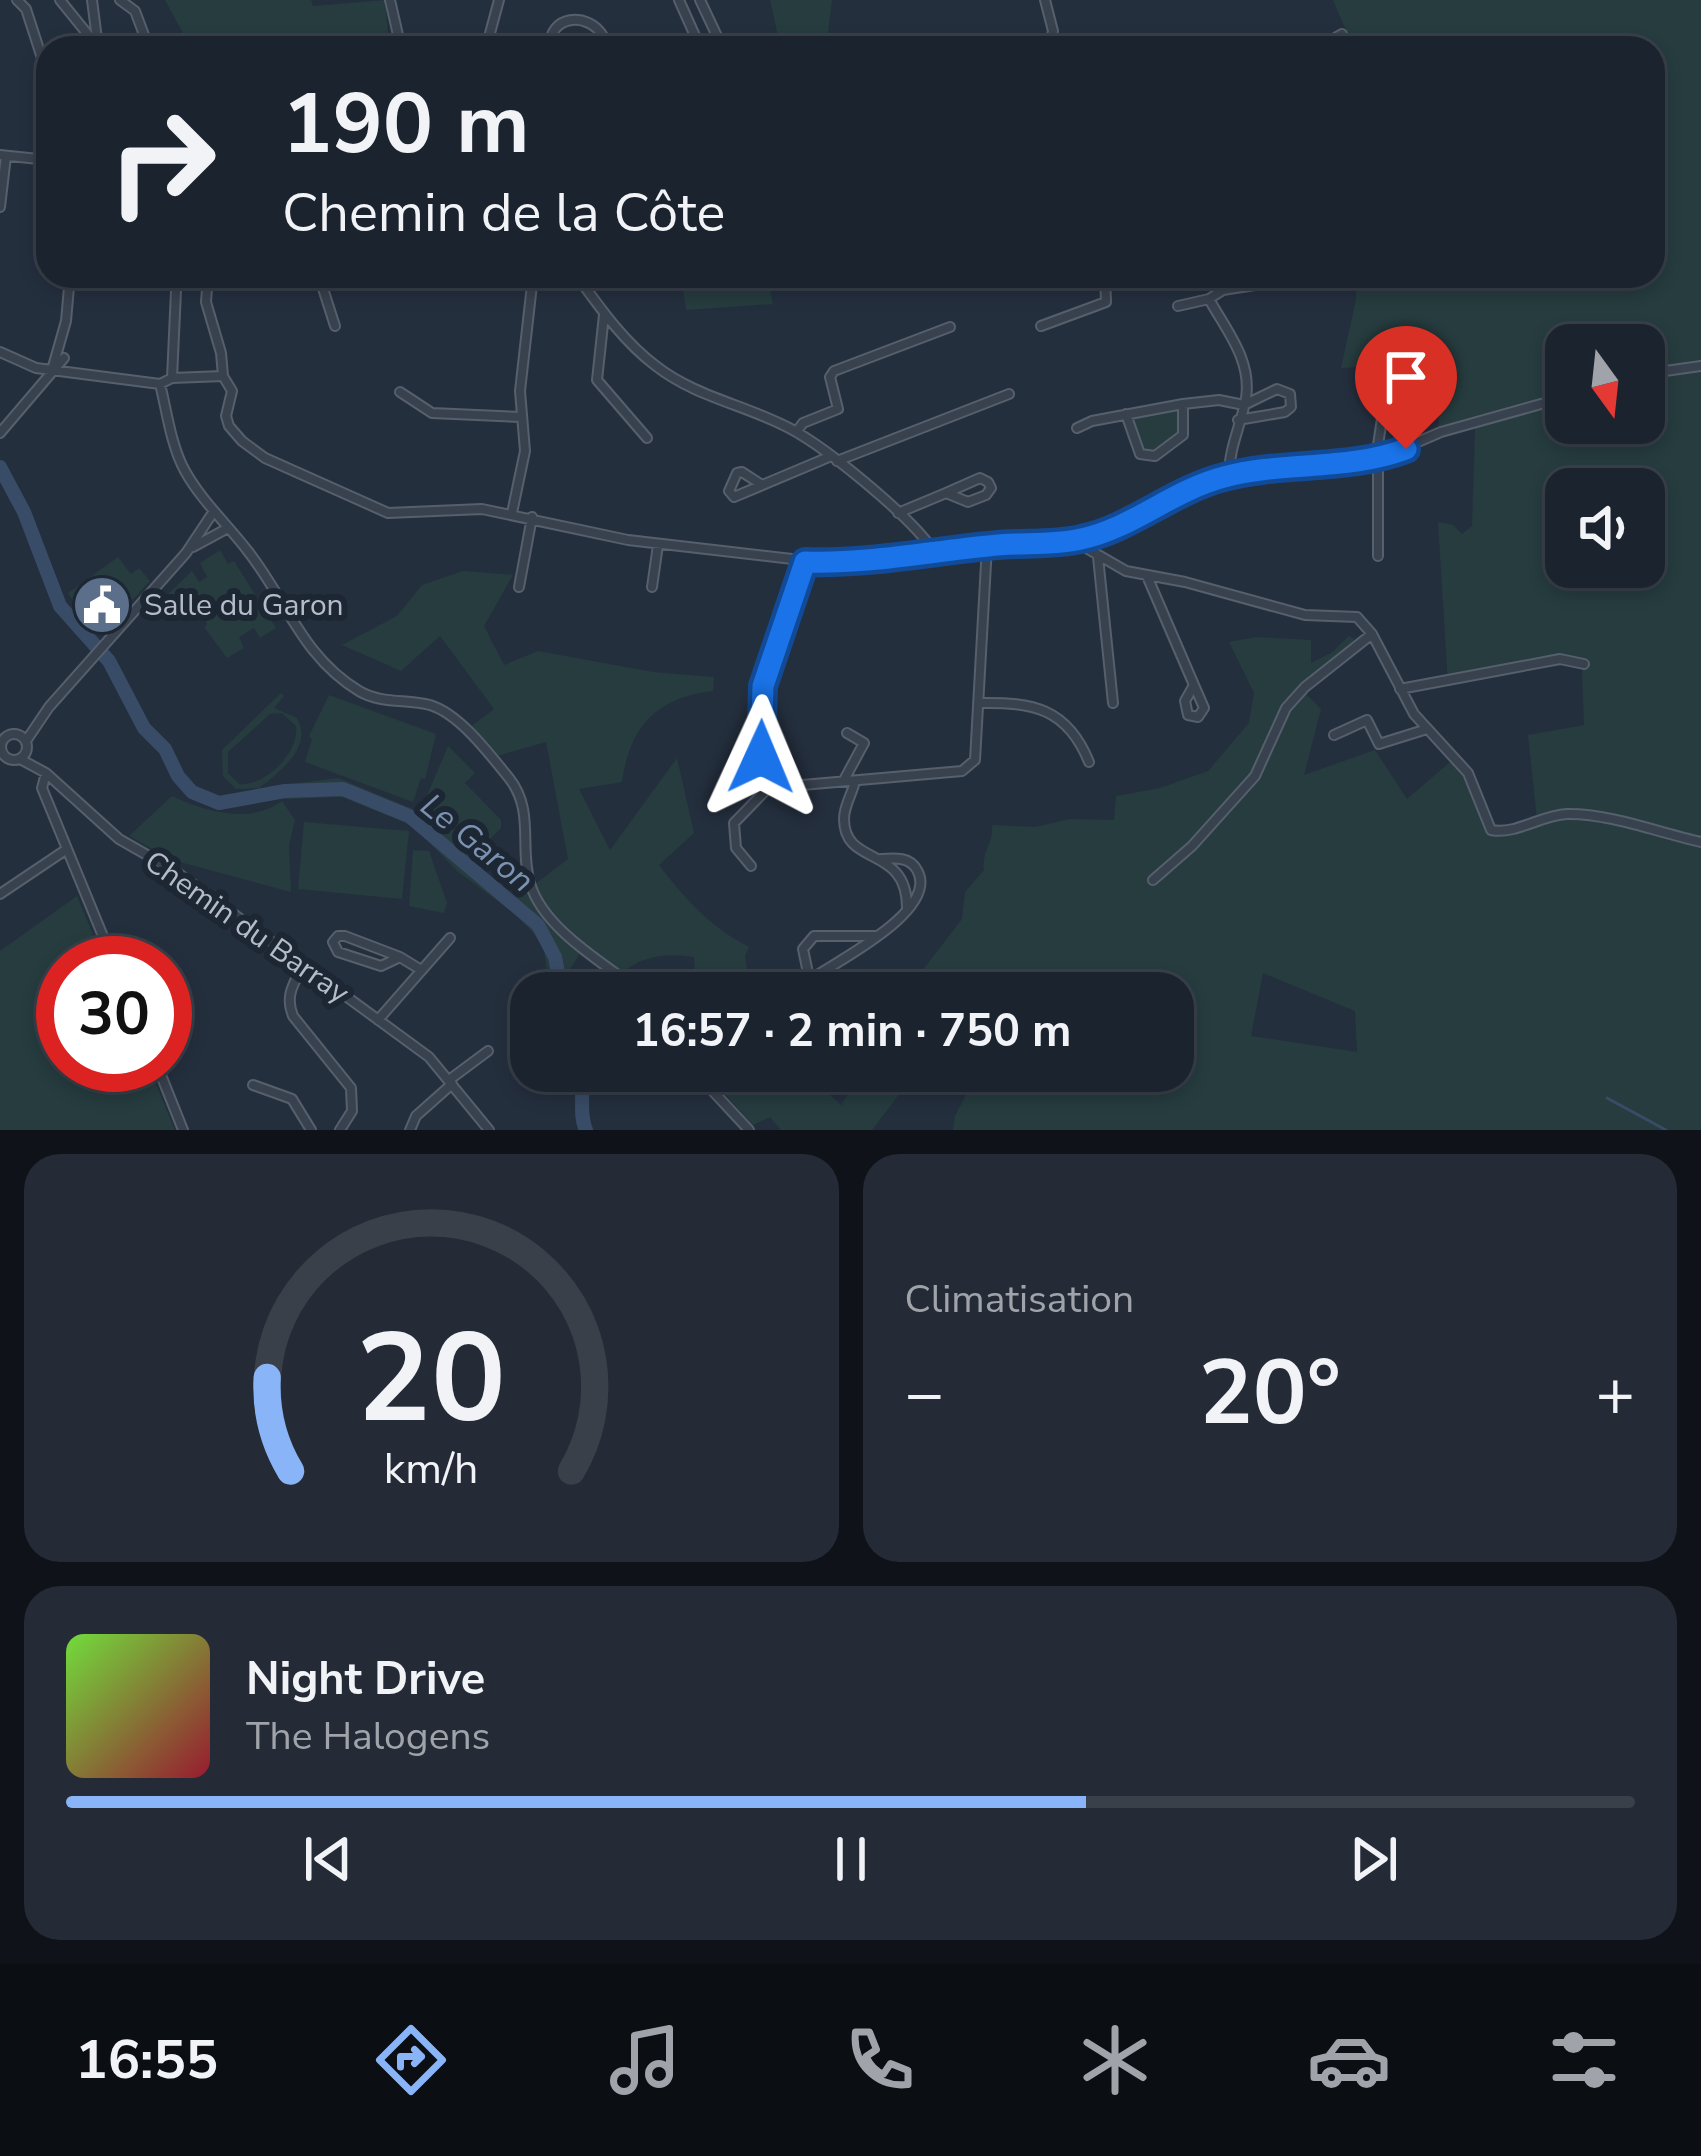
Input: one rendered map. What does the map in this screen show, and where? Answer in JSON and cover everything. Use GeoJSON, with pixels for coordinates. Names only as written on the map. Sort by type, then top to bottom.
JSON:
{"type":"FeatureCollection","features":[{"type":"Feature","properties":{"kind":"street"},"geometry":{"type":"LineString","coordinates":[[17,0],[26,9],[36,40]]}},
{"type":"Feature","properties":{"kind":"street"},"geometry":{"type":"LineString","coordinates":[[60,0],[89,36]]}},
{"type":"Feature","properties":{"kind":"street"},"geometry":{"type":"LineString","coordinates":[[92,0],[97,36]]}},
{"type":"Feature","properties":{"kind":"street"},"geometry":{"type":"LineString","coordinates":[[120,0],[135,11],[144,36]]}},
{"type":"Feature","properties":{"kind":"street"},"geometry":{"type":"LineString","coordinates":[[390,0],[398,36]]}},
{"type":"Feature","properties":{"kind":"street"},"geometry":{"type":"LineString","coordinates":[[489,36],[499,0]]}},
{"type":"Feature","properties":{"kind":"street"},"geometry":{"type":"LineString","coordinates":[[679,0],[696,36]]}},
{"type":"Feature","properties":{"kind":"street"},"geometry":{"type":"LineString","coordinates":[[700,0],[717,36]]}},
{"type":"Feature","properties":{"kind":"street"},"geometry":{"type":"LineString","coordinates":[[1045,0],[1053,36]]}},
{"type":"Feature","properties":{"kind":"street"},"geometry":{"type":"LineString","coordinates":[[549,36],[567,20],[587,21],[603,36]]}},
{"type":"Feature","properties":{"kind":"street"},"geometry":{"type":"LineString","coordinates":[[0,207],[3,155],[36,159]]}},
{"type":"Feature","properties":{"kind":"street"},"geometry":{"type":"LineString","coordinates":[[0,433],[50,378],[62,340],[68,288]]}},
{"type":"Feature","properties":{"kind":"street"},"geometry":{"type":"LineString","coordinates":[[207,288],[223,376],[232,391],[226,416],[229,426],[265,458],[388,513],[460,508],[512,513],[658,545],[805,562],[876,561],[1082,539],[1229,475],[1381,458],[1441,432],[1545,403]]}},
{"type":"Feature","properties":{"kind":"street"},"geometry":{"type":"LineString","coordinates":[[323,288],[335,326]]}},
{"type":"Feature","properties":{"kind":"street"},"geometry":{"type":"LineString","coordinates":[[512,513],[525,451],[522,363],[531,288]]}},
{"type":"Feature","properties":{"kind":"street"},"geometry":{"type":"LineString","coordinates":[[586,288],[604,314],[657,368],[723,403],[796,431],[898,513],[936,554]]}},
{"type":"Feature","properties":{"kind":"street"},"geometry":{"type":"LineString","coordinates":[[1041,326],[1106,302],[1105,288]]}},
{"type":"Feature","properties":{"kind":"street"},"geometry":{"type":"LineString","coordinates":[[1178,306],[1236,288]]}},
{"type":"Feature","properties":{"kind":"street"},"geometry":{"type":"LineString","coordinates":[[172,378],[176,291]]}},
{"type":"Feature","properties":{"kind":"street"},"geometry":{"type":"LineString","coordinates":[[1209,299],[1239,347],[1247,394],[1229,475]]}},
{"type":"Feature","properties":{"kind":"street"},"geometry":{"type":"LineString","coordinates":[[604,314],[597,380],[647,438]]}},
{"type":"Feature","properties":{"kind":"street"},"geometry":{"type":"LineString","coordinates":[[796,431],[803,423],[838,409],[830,377],[834,371],[950,327]]}},
{"type":"Feature","properties":{"kind":"street"},"geometry":{"type":"LineString","coordinates":[[52,371],[60,368],[64,358],[62,340]]}},
{"type":"Feature","properties":{"kind":"street"},"geometry":{"type":"LineString","coordinates":[[0,352],[52,371],[160,384],[172,378],[223,376]]}},
{"type":"Feature","properties":{"kind":"street"},"geometry":{"type":"LineString","coordinates":[[64,358],[76,374]]}},
{"type":"Feature","properties":{"kind":"street"},"geometry":{"type":"LineString","coordinates":[[1665,371],[1701,366]]}},
{"type":"Feature","properties":{"kind":"street"},"geometry":{"type":"LineString","coordinates":[[160,384],[179,457],[263,572],[300,637],[316,657],[373,697],[428,704],[452,717],[509,779],[525,811],[530,883],[557,923],[616,972]]}},
{"type":"Feature","properties":{"kind":"street"},"geometry":{"type":"LineString","coordinates":[[1077,428],[1183,404],[1220,400],[1244,405],[1277,389],[1285,389],[1293,400],[1285,412],[1238,420]]}},
{"type":"Feature","properties":{"kind":"street"},"geometry":{"type":"LineString","coordinates":[[400,392],[432,413],[521,417]]}},
{"type":"Feature","properties":{"kind":"street"},"geometry":{"type":"LineString","coordinates":[[1378,556],[1378,445],[1386,392]]}},
{"type":"Feature","properties":{"kind":"street"},"geometry":{"type":"LineString","coordinates":[[762,485],[1009,394]]}},
{"type":"Feature","properties":{"kind":"street"},"geometry":{"type":"LineString","coordinates":[[1126,414],[1140,454],[1155,456],[1183,435],[1183,404]]}},
{"type":"Feature","properties":{"kind":"street"},"geometry":{"type":"LineString","coordinates":[[898,513],[980,478],[991,488],[968,502],[946,494]]}},
{"type":"Feature","properties":{"kind":"street"},"geometry":{"type":"LineString","coordinates":[[186,553],[214,509]]}},
{"type":"Feature","properties":{"kind":"street"},"geometry":{"type":"LineString","coordinates":[[519,587],[532,517]]}},
{"type":"Feature","properties":{"kind":"street"},"geometry":{"type":"LineString","coordinates":[[0,766],[21,753],[49,707],[186,553],[203,538],[229,528]]}},
{"type":"Feature","properties":{"kind":"street"},"geometry":{"type":"LineString","coordinates":[[1082,539],[1098,556],[1126,571],[1305,615],[1357,617],[1372,634],[1427,729],[1468,772],[1491,830],[1503,832],[1563,814],[1591,815],[1701,842]]}},
{"type":"Feature","properties":{"kind":"street"},"geometry":{"type":"LineString","coordinates":[[652,586],[658,545]]}},
{"type":"Feature","properties":{"kind":"street"},"geometry":{"type":"LineString","coordinates":[[751,866],[736,848],[734,823],[768,788],[962,771],[975,760],[987,546]]}},
{"type":"Feature","properties":{"kind":"street"},"geometry":{"type":"LineString","coordinates":[[1098,556],[1114,703]]}},
{"type":"Feature","properties":{"kind":"street"},"geometry":{"type":"LineString","coordinates":[[768,788],[761,757],[763,686],[805,562]]}},
{"type":"Feature","properties":{"kind":"street"},"geometry":{"type":"LineString","coordinates":[[1147,574],[1193,685]]}},
{"type":"Feature","properties":{"kind":"street"},"geometry":{"type":"LineString","coordinates":[[1153,880],[1192,846],[1255,776],[1286,708],[1372,634]]}},
{"type":"Feature","properties":{"kind":"street"},"geometry":{"type":"LineString","coordinates":[[1400,689],[1560,659],[1584,664]]}},
{"type":"Feature","properties":{"kind":"street"},"geometry":{"type":"LineString","coordinates":[[979,703],[1032,705],[1051,713],[1078,737],[1088,762]]}},
{"type":"Feature","properties":{"kind":"street"},"geometry":{"type":"LineString","coordinates":[[21,753],[1,748],[8,733],[49,707]]}},
{"type":"Feature","properties":{"kind":"street"},"geometry":{"type":"LineString","coordinates":[[1334,734],[1367,720],[1379,744],[1427,729]]}},
{"type":"Feature","properties":{"kind":"street"},"geometry":{"type":"LineString","coordinates":[[8,733],[21,753]]}},
{"type":"Feature","properties":{"kind":"street"},"geometry":{"type":"LineString","coordinates":[[843,782],[864,743],[848,733]]}},
{"type":"Feature","properties":{"kind":"street","name":"Chemin du Barray"},"geometry":{"type":"LineString","coordinates":[[21,753],[119,839],[175,871],[429,1057],[489,1130]]}},
{"type":"Feature","properties":{"kind":"street"},"geometry":{"type":"LineString","coordinates":[[761,757],[797,786]]}},
{"type":"Feature","properties":{"kind":"street"},"geometry":{"type":"LineString","coordinates":[[46,773],[42,788],[103,936]]}},
{"type":"Feature","properties":{"kind":"street"},"geometry":{"type":"LineString","coordinates":[[856,781],[844,814],[848,836],[904,880],[907,910]]}},
{"type":"Feature","properties":{"kind":"street"},"geometry":{"type":"LineString","coordinates":[[0,894],[67,849]]}},
{"type":"Feature","properties":{"kind":"street"},"geometry":{"type":"LineString","coordinates":[[875,936],[814,936],[803,949],[808,973],[816,976],[875,936],[907,910],[920,888],[916,868],[898,858],[882,859]]}},
{"type":"Feature","properties":{"kind":"street"},"geometry":{"type":"LineString","coordinates":[[400,957],[381,966],[338,952],[333,942],[346,936],[400,957],[421,970]]}},
{"type":"Feature","properties":{"kind":"street"},"geometry":{"type":"LineString","coordinates":[[378,1020],[450,938]]}},
{"type":"Feature","properties":{"kind":"street"},"geometry":{"type":"LineString","coordinates":[[302,967],[288,1005],[351,1088],[352,1111],[340,1130]]}},
{"type":"Feature","properties":{"kind":"street"},"geometry":{"type":"LineString","coordinates":[[410,1130],[416,1116],[488,1051]]}},
{"type":"Feature","properties":{"kind":"street"},"geometry":{"type":"LineString","coordinates":[[253,1085],[292,1099],[311,1130]]}},
{"type":"Feature","properties":{"kind":"street"},"geometry":{"type":"LineString","coordinates":[[168,1092],[183,1130]]}},
{"type":"Feature","properties":{"kind":"street"},"geometry":{"type":"LineString","coordinates":[[714,1092],[749,1130]]}},
{"type":"Feature","properties":{"kind":"green space"},"geometry":{"type":"Polygon","coordinates":[[[165,0],[311,0],[313,6],[385,0],[388,36],[184,36],[165,0]]]}},
{"type":"Feature","properties":{"kind":"green space"},"geometry":{"type":"Polygon","coordinates":[[[770,0],[832,0],[828,36],[778,36],[770,0]]]}},
{"type":"Feature","properties":{"kind":"green space"},"geometry":{"type":"Polygon","coordinates":[[[1333,0],[1701,0],[1701,1130],[953,1130],[967,1092],[1194,1092],[1194,972],[921,972],[962,919],[965,892],[984,870],[992,825],[1035,827],[1070,819],[1114,820],[1116,796],[1160,788],[1208,771],[1249,723],[1254,693],[1229,642],[1256,637],[1311,640],[1311,663],[1349,636],[1365,646],[1305,693],[1321,709],[1304,775],[1375,750],[1407,799],[1457,756],[1489,825],[1502,829],[1537,819],[1528,735],[1584,725],[1582,669],[1558,663],[1448,684],[1438,522],[1453,525],[1462,534],[1472,526],[1475,429],[1438,439],[1442,362],[1341,368],[1356,288],[1665,288],[1665,36],[1346,36],[1333,0]],[[1263,973],[1251,1036],[1357,1052],[1355,1011],[1263,973]]]}},
{"type":"Feature","properties":{"kind":"green space"},"geometry":{"type":"Polygon","coordinates":[[[683,288],[770,288],[773,304],[686,310],[683,288]]]}},
{"type":"Feature","properties":{"kind":"green space"},"geometry":{"type":"Polygon","coordinates":[[[1174,408],[1180,415],[1178,436],[1155,451],[1143,451],[1133,418],[1174,408]]]}},
{"type":"Feature","properties":{"kind":"green space"},"geometry":{"type":"Polygon","coordinates":[[[220,550],[228,564],[234,561],[276,628],[260,638],[254,628],[239,637],[244,648],[227,658],[204,627],[207,624],[193,601],[176,614],[163,599],[192,571],[199,582],[207,577],[200,563],[220,550]]]}},
{"type":"Feature","properties":{"kind":"green space"},"geometry":{"type":"Polygon","coordinates":[[[118,557],[131,574],[139,568],[150,581],[127,606],[111,586],[79,610],[68,593],[118,557]]]}},
{"type":"Feature","properties":{"kind":"green space"},"geometry":{"type":"Polygon","coordinates":[[[463,571],[513,575],[484,626],[504,665],[538,651],[653,672],[714,677],[713,691],[676,700],[649,718],[632,745],[622,782],[579,789],[610,850],[677,758],[694,833],[659,865],[699,911],[749,947],[748,972],[695,972],[694,957],[674,955],[638,962],[621,972],[585,945],[569,972],[547,972],[543,943],[515,914],[457,871],[413,826],[342,797],[285,799],[282,785],[338,778],[420,812],[448,746],[475,773],[465,783],[501,820],[501,828],[469,861],[514,900],[568,859],[546,742],[497,756],[470,727],[494,709],[440,636],[401,671],[342,645],[397,616],[422,585],[463,571]]]}},
{"type":"Feature","properties":{"kind":"green space"},"geometry":{"type":"Polygon","coordinates":[[[281,693],[284,696],[274,708],[297,718],[301,739],[292,758],[276,774],[259,788],[236,789],[223,776],[222,750],[281,693]],[[282,713],[270,714],[228,752],[228,773],[239,784],[270,774],[287,757],[296,726],[282,713]]]}},
{"type":"Feature","properties":{"kind":"green space"},"geometry":{"type":"Polygon","coordinates":[[[329,695],[436,734],[425,779],[421,778],[413,802],[305,762],[309,736],[329,695]]]}},
{"type":"Feature","properties":{"kind":"green space"},"geometry":{"type":"Polygon","coordinates":[[[172,796],[212,811],[242,814],[282,801],[295,820],[289,845],[291,892],[172,860],[129,836],[172,796]]]}},
{"type":"Feature","properties":{"kind":"green space"},"geometry":{"type":"Polygon","coordinates":[[[304,822],[409,831],[402,899],[298,889],[304,822]]]}},
{"type":"Feature","properties":{"kind":"green space"},"geometry":{"type":"Polygon","coordinates":[[[413,850],[429,851],[447,903],[444,913],[409,906],[413,850]]]}},
{"type":"Feature","properties":{"kind":"green space"},"geometry":{"type":"Polygon","coordinates":[[[77,896],[94,936],[36,936],[36,1092],[159,1092],[175,1130],[0,1130],[0,951],[77,896]]]}},
{"type":"Feature","properties":{"kind":"green space"},"geometry":{"type":"Polygon","coordinates":[[[723,1092],[830,1092],[841,1105],[849,1092],[901,1092],[872,1130],[781,1130],[770,1117],[753,1125],[723,1092]]]}},
{"type":"Feature","properties":{"kind":"waterway","name":"Le Garon"},"geometry":{"type":"LineString","coordinates":[[0,467],[24,512],[60,606],[109,661],[144,728],[165,749],[192,792],[219,803],[285,791],[343,789],[409,816],[538,925],[558,972]]}},
{"type":"Feature","properties":{"kind":"waterway","name":"Le Garon"},"geometry":{"type":"LineString","coordinates":[[581,1092],[586,1130]]}},
{"type":"Feature","properties":{"kind":"waterway"},"geometry":{"type":"LineString","coordinates":[[1607,1098],[1666,1130]]}},
{"type":"Feature","properties":{"kind":"place","name":"Salle du Garon"},"geometry":{"type":"Point","coordinates":[102,605]}},
{"type":"Feature","properties":{"kind":"route"},"geometry":{"type":"LineString","coordinates":[[761,757],[763,686],[805,562],[876,561],[1082,539],[1229,475],[1381,458],[1406,449]]}}]}
